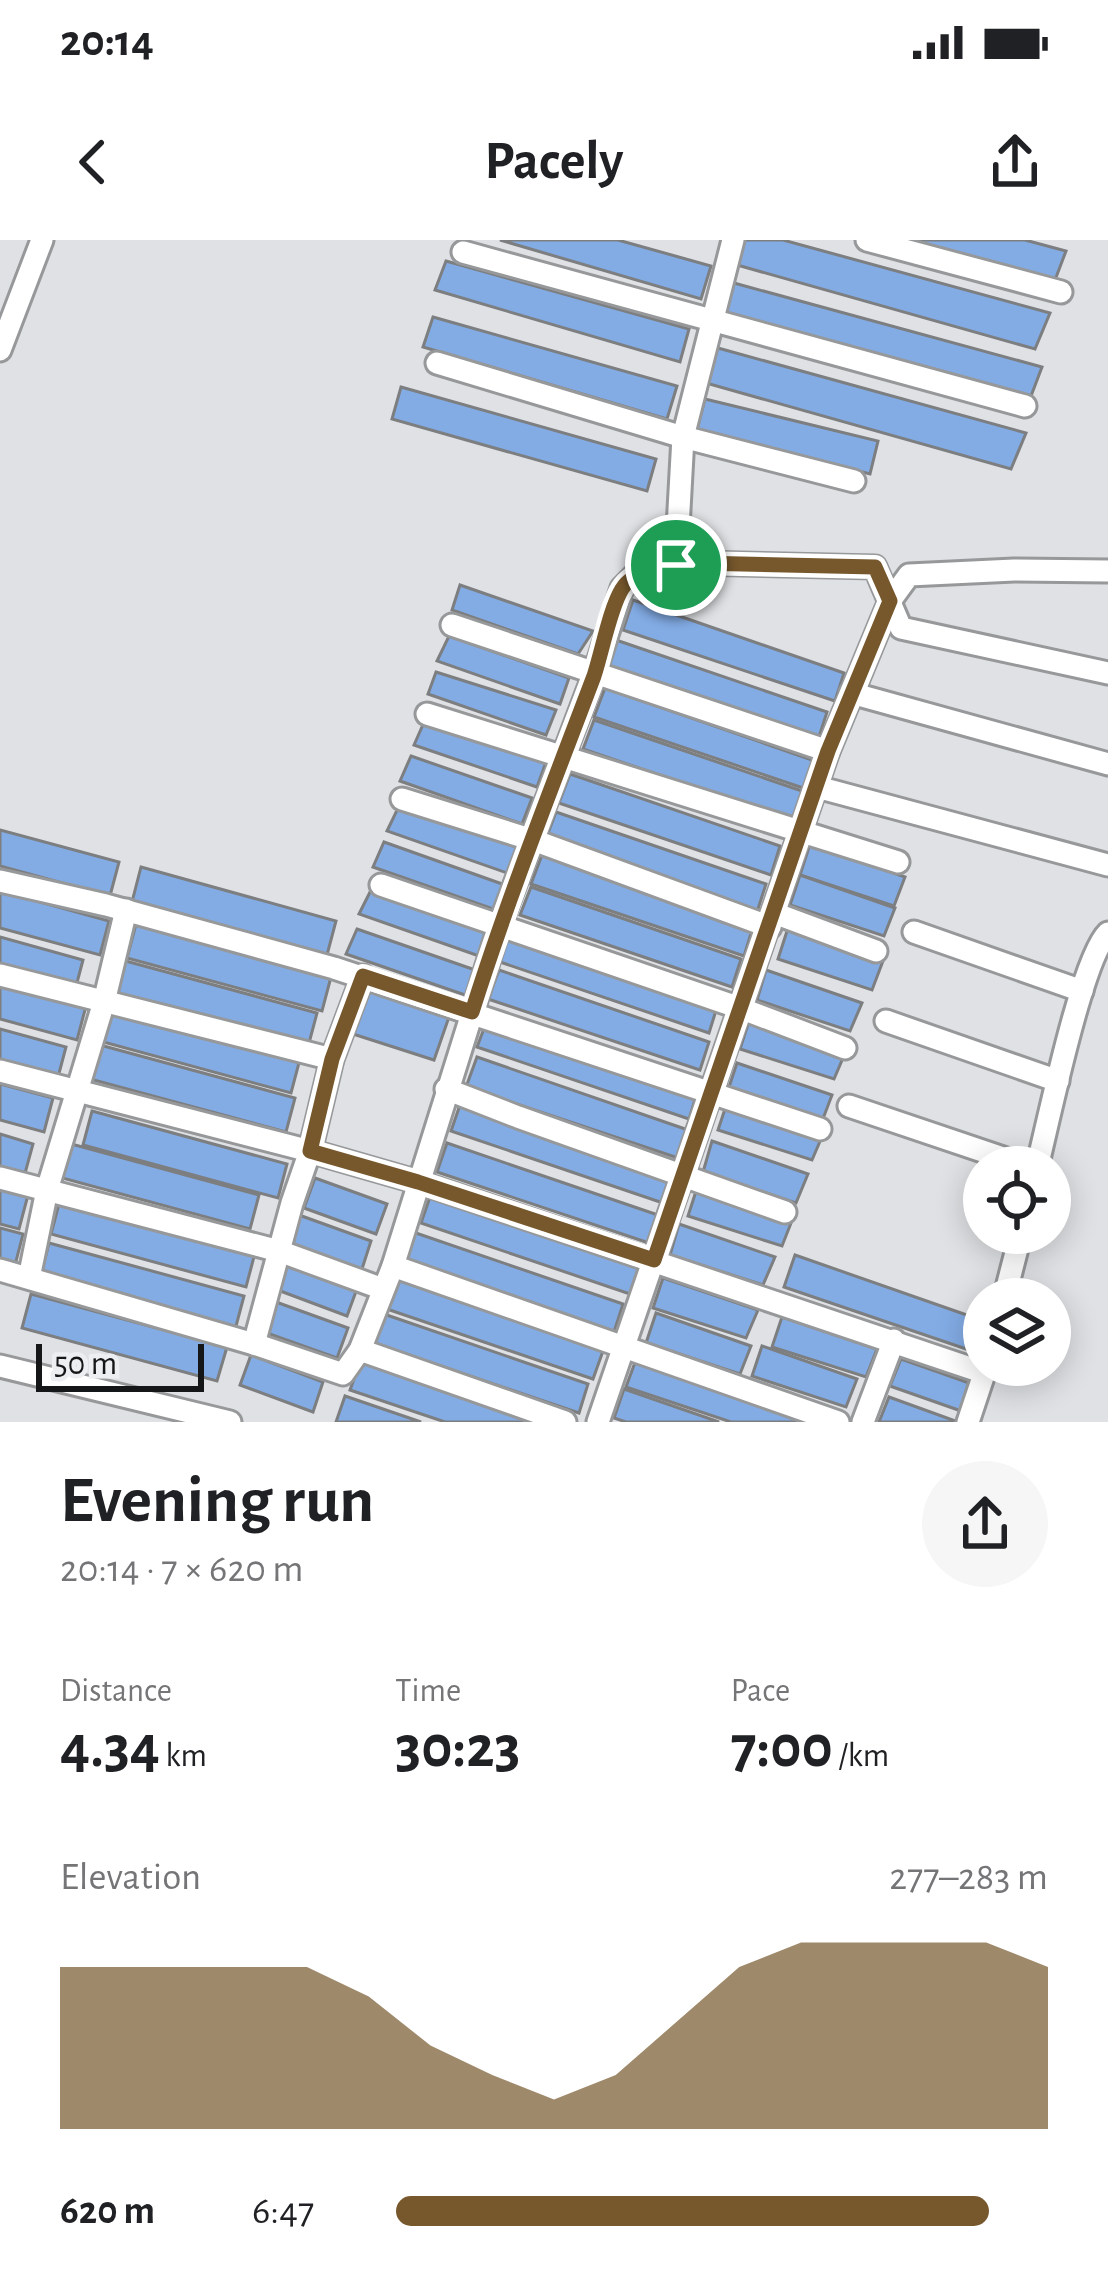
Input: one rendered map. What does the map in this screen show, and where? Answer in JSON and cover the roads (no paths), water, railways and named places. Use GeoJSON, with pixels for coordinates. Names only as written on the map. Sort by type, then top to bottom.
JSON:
{"type":"FeatureCollection","features":[{"type":"Feature","properties":{"kind":"street"},"geometry":{"type":"LineString","coordinates":[[0,350],[42,240]]}},
{"type":"Feature","properties":{"kind":"street"},"geometry":{"type":"LineString","coordinates":[[676,565],[683,437],[733,240]]}},
{"type":"Feature","properties":{"kind":"street"},"geometry":{"type":"LineString","coordinates":[[867,240],[1061,292]]}},
{"type":"Feature","properties":{"kind":"street"},"geometry":{"type":"LineString","coordinates":[[463,252],[1025,406]]}},
{"type":"Feature","properties":{"kind":"street"},"geometry":{"type":"LineString","coordinates":[[437,363],[683,437],[854,481]]}},
{"type":"Feature","properties":{"kind":"street"},"geometry":{"type":"LineString","coordinates":[[0,1270],[344,1374],[360,1350],[393,1265],[500,924],[622,587],[635,575],[676,565],[875,567],[901,628],[1108,673]]}},
{"type":"Feature","properties":{"kind":"street"},"geometry":{"type":"LineString","coordinates":[[598,1422],[828,751],[890,601],[909,574],[1108,572]]}},
{"type":"Feature","properties":{"kind":"street"},"geometry":{"type":"LineString","coordinates":[[452,625],[828,751]]}},
{"type":"Feature","properties":{"kind":"street"},"geometry":{"type":"LineString","coordinates":[[851,693],[1108,764]]}},
{"type":"Feature","properties":{"kind":"street"},"geometry":{"type":"LineString","coordinates":[[427,714],[898,862]]}},
{"type":"Feature","properties":{"kind":"street"},"geometry":{"type":"LineString","coordinates":[[817,787],[1105,864],[1108,840]]}},
{"type":"Feature","properties":{"kind":"street"},"geometry":{"type":"LineString","coordinates":[[402,799],[877,951]]}},
{"type":"Feature","properties":{"kind":"street"},"geometry":{"type":"LineString","coordinates":[[0,881],[126,910],[363,976],[820,1130]]}},
{"type":"Feature","properties":{"kind":"street"},"geometry":{"type":"LineString","coordinates":[[381,885],[740,1007],[845,1048]]}},
{"type":"Feature","properties":{"kind":"street"},"geometry":{"type":"LineString","coordinates":[[29,1278],[47,1190],[104,1002],[126,910]]}},
{"type":"Feature","properties":{"kind":"street"},"geometry":{"type":"LineString","coordinates":[[914,932],[1082,991]]}},
{"type":"Feature","properties":{"kind":"street"},"geometry":{"type":"LineString","coordinates":[[1040,1146],[1082,991],[1100,940],[1108,933]]}},
{"type":"Feature","properties":{"kind":"street"},"geometry":{"type":"LineString","coordinates":[[0,975],[332,1059]]}},
{"type":"Feature","properties":{"kind":"street"},"geometry":{"type":"LineString","coordinates":[[254,1344],[332,1059],[363,976]]}},
{"type":"Feature","properties":{"kind":"street"},"geometry":{"type":"LineString","coordinates":[[886,1021],[1058,1081]]}},
{"type":"Feature","properties":{"kind":"street"},"geometry":{"type":"LineString","coordinates":[[0,1071],[418,1182],[963,1362]]}},
{"type":"Feature","properties":{"kind":"street"},"geometry":{"type":"LineString","coordinates":[[446,1089],[784,1212]]}},
{"type":"Feature","properties":{"kind":"street"},"geometry":{"type":"LineString","coordinates":[[849,1106],[970,1146]]}},
{"type":"Feature","properties":{"kind":"street"},"geometry":{"type":"LineString","coordinates":[[0,1178],[279,1251],[383,1288]]}},
{"type":"Feature","properties":{"kind":"street"},"geometry":{"type":"LineString","coordinates":[[393,1265],[838,1422]]}},
{"type":"Feature","properties":{"kind":"street"},"geometry":{"type":"LineString","coordinates":[[863,1422],[894,1340]]}},
{"type":"Feature","properties":{"kind":"street"},"geometry":{"type":"LineString","coordinates":[[360,1350],[565,1422]]}},
{"type":"Feature","properties":{"kind":"street"},"geometry":{"type":"LineString","coordinates":[[0,1366],[165,1415],[230,1422]]}},
{"type":"Feature","properties":{"kind":"street"},"geometry":{"type":"LineString","coordinates":[[968,1422],[980,1386]]}}]}
